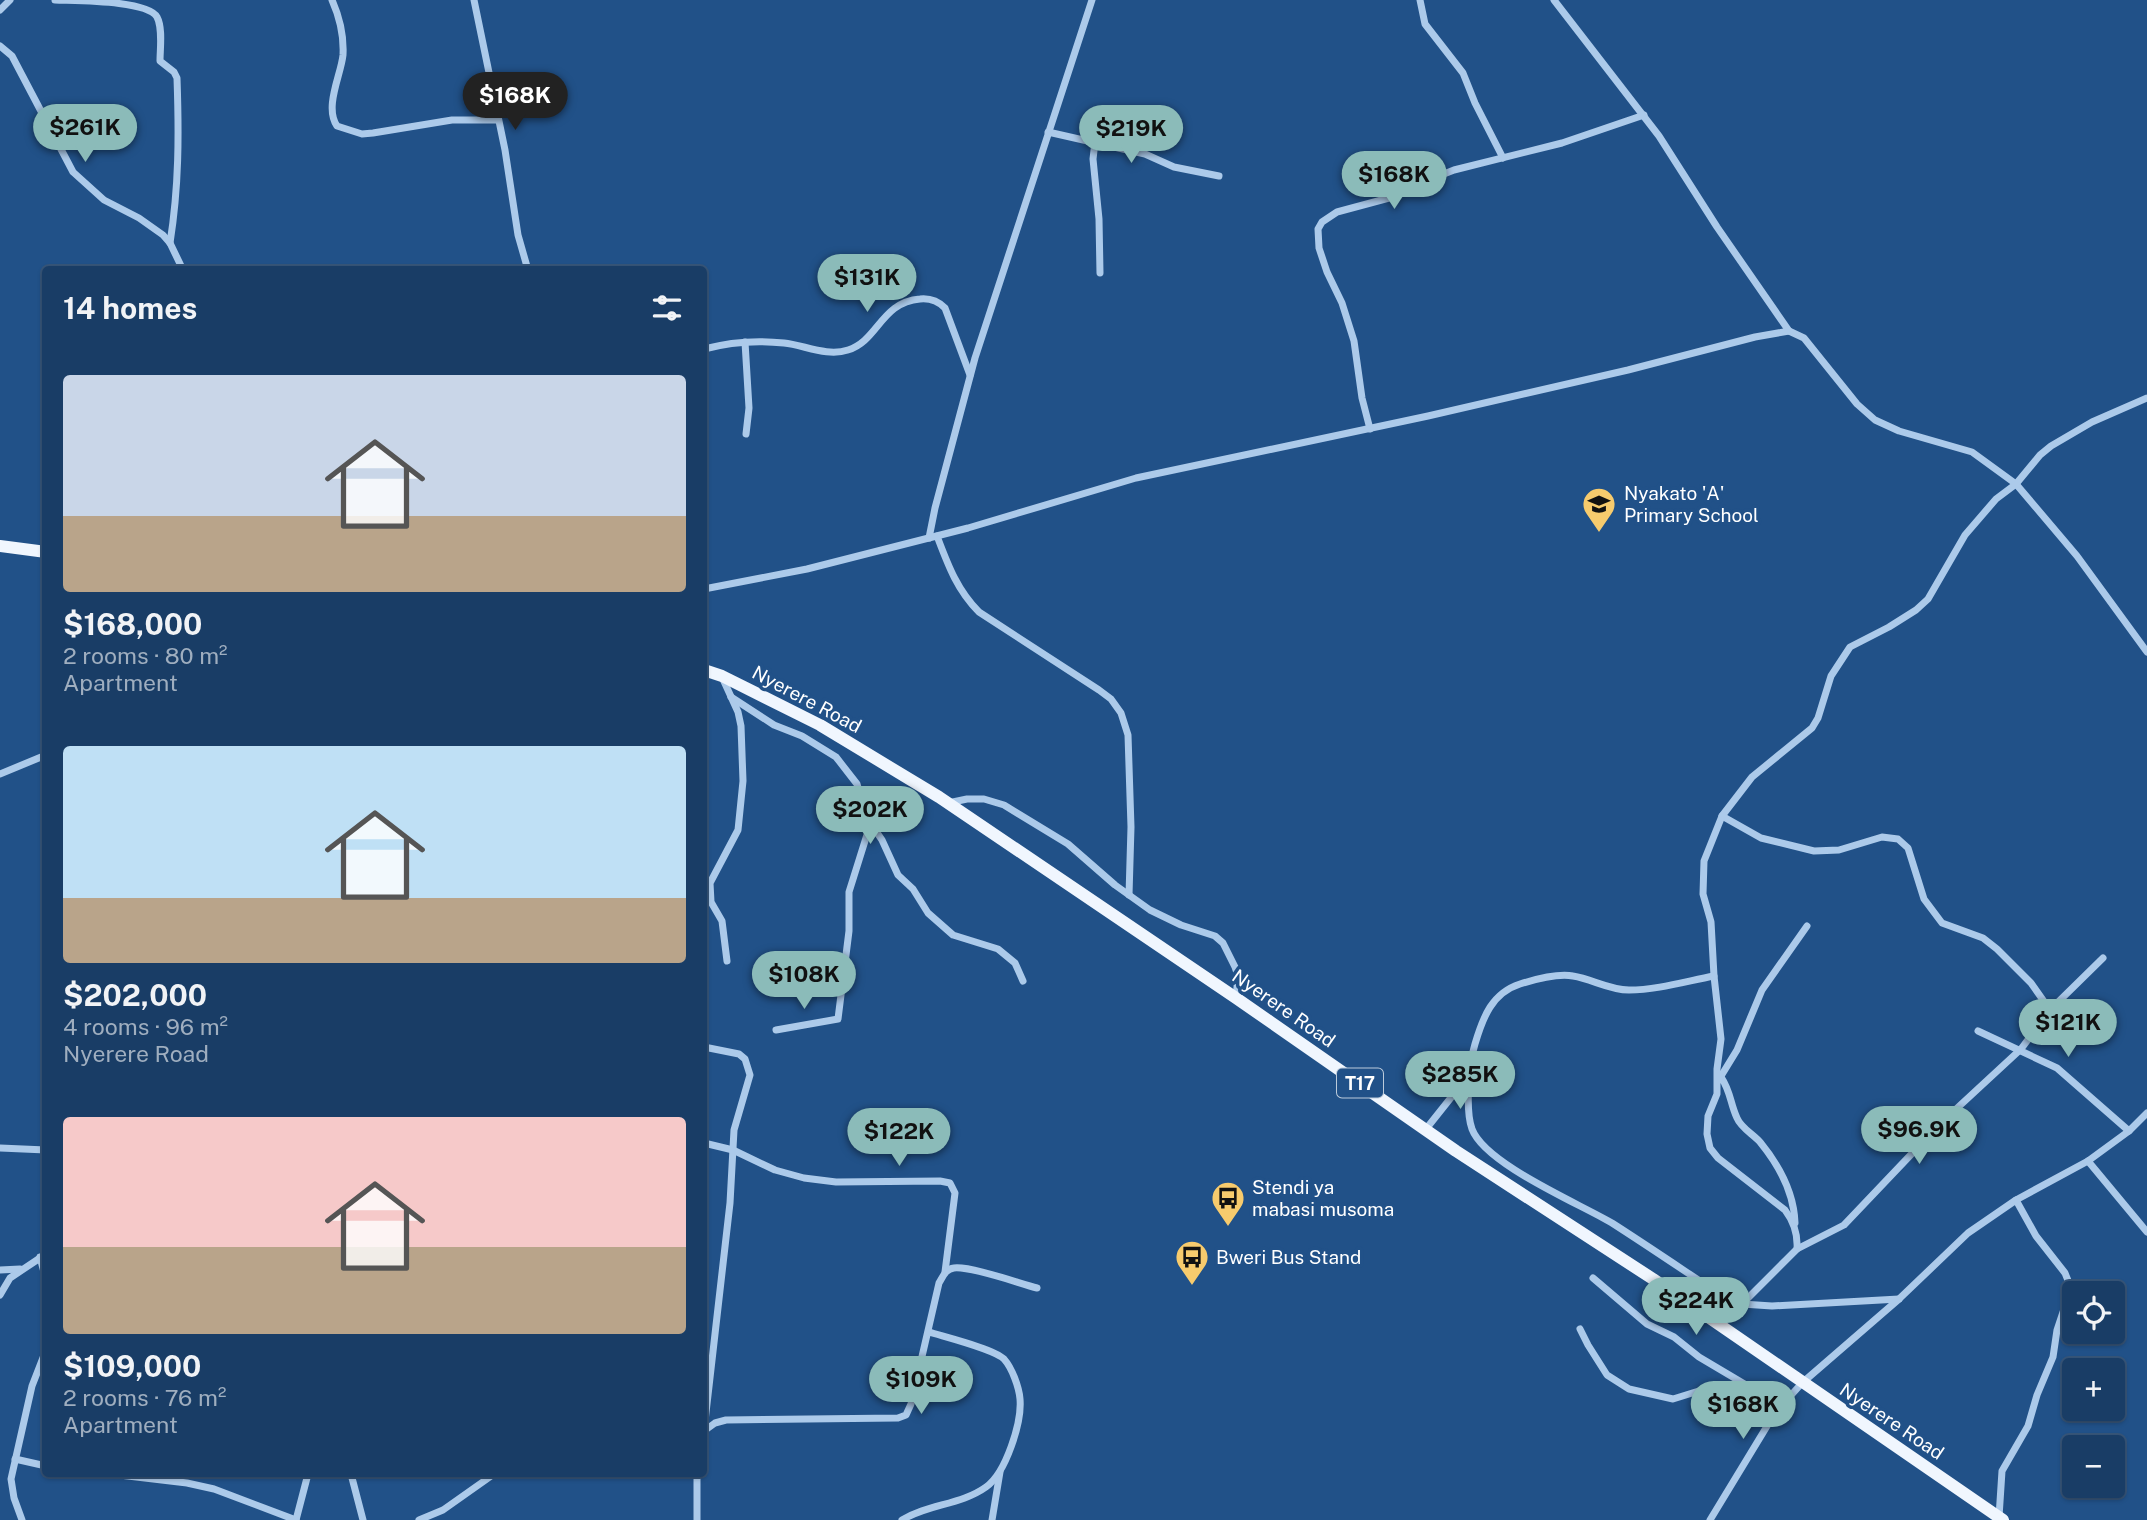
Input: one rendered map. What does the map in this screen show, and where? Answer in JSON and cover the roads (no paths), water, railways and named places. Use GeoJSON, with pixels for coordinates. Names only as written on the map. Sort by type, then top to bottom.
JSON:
{"type":"FeatureCollection","features":[{"type":"Feature","properties":{"kind":"main road"},"geometry":{"type":"LineString","coordinates":[[0,547],[42,552]]}},
{"type":"Feature","properties":{"kind":"main road","name":"Nyerere Road"},"geometry":{"type":"LineString","coordinates":[[707,671],[820,725],[948,803],[1426,1129],[1653,1279],[2001,1519]]}},
{"type":"Feature","properties":{"kind":"street"},"geometry":{"type":"LineString","coordinates":[[0,10],[9,0]]}},
{"type":"Feature","properties":{"kind":"street"},"geometry":{"type":"LineString","coordinates":[[55,0],[106,2],[147,9],[155,14],[158,21],[160,61],[174,72],[177,78],[179,163],[170,243]]}},
{"type":"Feature","properties":{"kind":"street"},"geometry":{"type":"LineString","coordinates":[[332,0],[343,39],[343,57],[332,114],[337,126],[362,134],[452,120],[498,120]]}},
{"type":"Feature","properties":{"kind":"street"},"geometry":{"type":"LineString","coordinates":[[474,0],[518,235],[527,266]]}},
{"type":"Feature","properties":{"kind":"street"},"geometry":{"type":"LineString","coordinates":[[1092,0],[970,376],[934,508],[933,537],[954,581],[979,612],[1099,690],[1111,699],[1121,713],[1128,735],[1129,895]]}},
{"type":"Feature","properties":{"kind":"street"},"geometry":{"type":"LineString","coordinates":[[1420,0],[1425,24],[1463,74],[1503,158]]}},
{"type":"Feature","properties":{"kind":"street"},"geometry":{"type":"LineString","coordinates":[[1554,0],[1644,116],[1789,331],[1804,338],[1857,404],[1875,420],[1899,431],[1972,452],[2017,484],[2077,556],[2147,652]]}},
{"type":"Feature","properties":{"kind":"street"},"geometry":{"type":"LineString","coordinates":[[0,46],[12,56],[73,172],[104,200],[139,218],[163,235],[181,266]]}},
{"type":"Feature","properties":{"kind":"street"},"geometry":{"type":"LineString","coordinates":[[1370,429],[1362,398],[1357,352],[1342,303],[1319,248],[1318,229],[1322,222],[1337,212],[1389,198],[1454,170],[1562,143],[1644,116]]}},
{"type":"Feature","properties":{"kind":"street"},"geometry":{"type":"LineString","coordinates":[[1048,132],[1145,154],[1174,167],[1219,176]]}},
{"type":"Feature","properties":{"kind":"street"},"geometry":{"type":"LineString","coordinates":[[1096,142],[1093,159],[1100,219],[1100,273]]}},
{"type":"Feature","properties":{"kind":"street"},"geometry":{"type":"LineString","coordinates":[[707,348],[745,342],[785,343],[827,352],[846,351],[861,343],[893,309],[911,300],[926,299],[945,308],[970,376]]}},
{"type":"Feature","properties":{"kind":"street"},"geometry":{"type":"LineString","coordinates":[[707,588],[807,569],[933,537],[1136,478],[1370,429],[1789,331]]}},
{"type":"Feature","properties":{"kind":"street"},"geometry":{"type":"LineString","coordinates":[[745,342],[749,408],[747,435]]}},
{"type":"Feature","properties":{"kind":"street"},"geometry":{"type":"LineString","coordinates":[[1795,1228],[1785,1210],[1730,1168],[1710,1148],[1707,1134],[1708,1116],[1717,1094],[1721,1039],[1711,922],[1703,894],[1702,877],[1707,850],[1723,816],[1752,777],[1812,728],[1818,718],[1831,676],[1850,647],[1889,627],[1928,599],[1965,535],[1996,499],[2017,484],[2040,455],[2092,422],[2147,398]]}},
{"type":"Feature","properties":{"kind":"street"},"geometry":{"type":"LineString","coordinates":[[722,676],[741,726],[741,817],[729,850],[712,877],[710,892],[711,902],[721,916],[727,961]]}},
{"type":"Feature","properties":{"kind":"street"},"geometry":{"type":"LineString","coordinates":[[731,697],[774,725],[802,736],[836,757],[857,784],[870,825],[886,846],[898,875],[913,889],[928,913],[953,935],[998,949],[1015,963],[1023,981]]}},
{"type":"Feature","properties":{"kind":"street"},"geometry":{"type":"LineString","coordinates":[[0,774],[42,757]]}},
{"type":"Feature","properties":{"kind":"street"},"geometry":{"type":"LineString","coordinates":[[948,803],[984,799],[1004,805],[1068,844],[1150,910],[1181,925],[1215,936],[1223,943],[1238,975],[1236,998]]}},
{"type":"Feature","properties":{"kind":"street"},"geometry":{"type":"LineString","coordinates":[[1723,816],[1761,838],[1814,851],[1839,850],[1882,837],[1898,839],[1908,848],[1924,899],[1942,923],[1983,938],[1997,949],[2031,983],[2050,1010]]}},
{"type":"Feature","properties":{"kind":"street"},"geometry":{"type":"LineString","coordinates":[[776,1030],[838,1019],[849,931],[849,892],[870,825]]}},
{"type":"Feature","properties":{"kind":"street"},"geometry":{"type":"LineString","coordinates":[[1719,1079],[1737,1050],[1762,990],[1807,926]]}},
{"type":"Feature","properties":{"kind":"street"},"geometry":{"type":"LineString","coordinates":[[1742,1304],[1797,1250],[1844,1225],[1958,1107],[2021,1049],[2050,1010],[2103,958]]}},
{"type":"Feature","properties":{"kind":"street"},"geometry":{"type":"LineString","coordinates":[[1714,976],[1630,990],[1561,975],[1522,983],[1504,990],[1493,1001],[1482,1021],[1474,1047],[1469,1098],[1472,1129],[1487,1149],[1517,1171],[1609,1222],[1727,1299],[1742,1304],[1772,1306],[1899,1299]]}},
{"type":"Feature","properties":{"kind":"street"},"geometry":{"type":"LineString","coordinates":[[1978,1031],[2021,1049],[2069,1077],[2129,1130]]}},
{"type":"Feature","properties":{"kind":"street"},"geometry":{"type":"LineString","coordinates":[[707,1048],[739,1054],[749,1066],[749,1082],[736,1119],[730,1203],[707,1405]]}},
{"type":"Feature","properties":{"kind":"street"},"geometry":{"type":"LineString","coordinates":[[1426,1129],[1470,1073]]}},
{"type":"Feature","properties":{"kind":"street"},"geometry":{"type":"LineString","coordinates":[[1719,1079],[1730,1090],[1737,1118],[1759,1141],[1788,1189],[1793,1205],[1797,1250]]}},
{"type":"Feature","properties":{"kind":"street"},"geometry":{"type":"LineString","coordinates":[[1710,1520],[1775,1413],[1802,1382],[1899,1299],[1968,1233],[2016,1200],[2088,1161],[2147,1113]]}},
{"type":"Feature","properties":{"kind":"street"},"geometry":{"type":"LineString","coordinates":[[707,1144],[733,1150],[775,1170],[804,1178],[836,1182],[940,1181],[950,1183],[955,1193],[945,1272],[939,1283],[929,1332],[906,1415],[898,1418],[726,1420],[707,1429]]}},
{"type":"Feature","properties":{"kind":"street"},"geometry":{"type":"LineString","coordinates":[[0,1148],[42,1150]]}},
{"type":"Feature","properties":{"kind":"street"},"geometry":{"type":"LineString","coordinates":[[2088,1161],[2147,1232]]}},
{"type":"Feature","properties":{"kind":"street"},"geometry":{"type":"LineString","coordinates":[[2001,1519],[2002,1471],[2028,1426],[2036,1395],[2053,1357],[2057,1330],[2071,1288],[2065,1273],[2036,1236],[2016,1200]]}},
{"type":"Feature","properties":{"kind":"street"},"geometry":{"type":"LineString","coordinates":[[0,1295],[10,1278],[42,1257]]}},
{"type":"Feature","properties":{"kind":"street"},"geometry":{"type":"LineString","coordinates":[[945,1272],[954,1268],[970,1270],[1037,1288]]}},
{"type":"Feature","properties":{"kind":"street"},"geometry":{"type":"LineString","coordinates":[[0,1270],[21,1269]]}},
{"type":"Feature","properties":{"kind":"street"},"geometry":{"type":"LineString","coordinates":[[1593,1278],[1647,1324],[1674,1337],[1699,1357],[1763,1395],[1775,1413]]}},
{"type":"Feature","properties":{"kind":"street"},"geometry":{"type":"LineString","coordinates":[[1580,1328],[1608,1375],[1629,1389],[1673,1399],[1702,1390],[1749,1386]]}},
{"type":"Feature","properties":{"kind":"street"},"geometry":{"type":"LineString","coordinates":[[902,1520],[917,1512],[975,1494],[989,1485],[1008,1456],[1018,1415],[1020,1399],[1011,1371],[1003,1358],[929,1332]]}},
{"type":"Feature","properties":{"kind":"street"},"geometry":{"type":"LineString","coordinates":[[22,1520],[13,1498],[11,1479],[32,1387],[42,1361]]}},
{"type":"Feature","properties":{"kind":"street"},"geometry":{"type":"LineString","coordinates":[[15,1459],[42,1465]]}},
{"type":"Feature","properties":{"kind":"street"},"geometry":{"type":"LineString","coordinates":[[992,1520],[1000,1472]]}},
{"type":"Feature","properties":{"kind":"street"},"geometry":{"type":"LineString","coordinates":[[136,1477],[214,1489],[296,1520],[308,1477]]}},
{"type":"Feature","properties":{"kind":"street"},"geometry":{"type":"LineString","coordinates":[[352,1477],[363,1520]]}},
{"type":"Feature","properties":{"kind":"street"},"geometry":{"type":"LineString","coordinates":[[419,1520],[443,1510],[490,1477]]}},
{"type":"Feature","properties":{"kind":"street"},"geometry":{"type":"LineString","coordinates":[[697,1477],[697,1520]]}},
{"type":"Feature","properties":{"kind":"place","name":"Nyakato 'A' Primary School"},"geometry":{"type":"Point","coordinates":[1599,534]}},
{"type":"Feature","properties":{"kind":"place","name":"Stendi ya mabasi musoma"},"geometry":{"type":"Point","coordinates":[1228,1228]}},
{"type":"Feature","properties":{"kind":"place","name":"Bweri Bus Stand"},"geometry":{"type":"Point","coordinates":[1192,1287]}}]}
